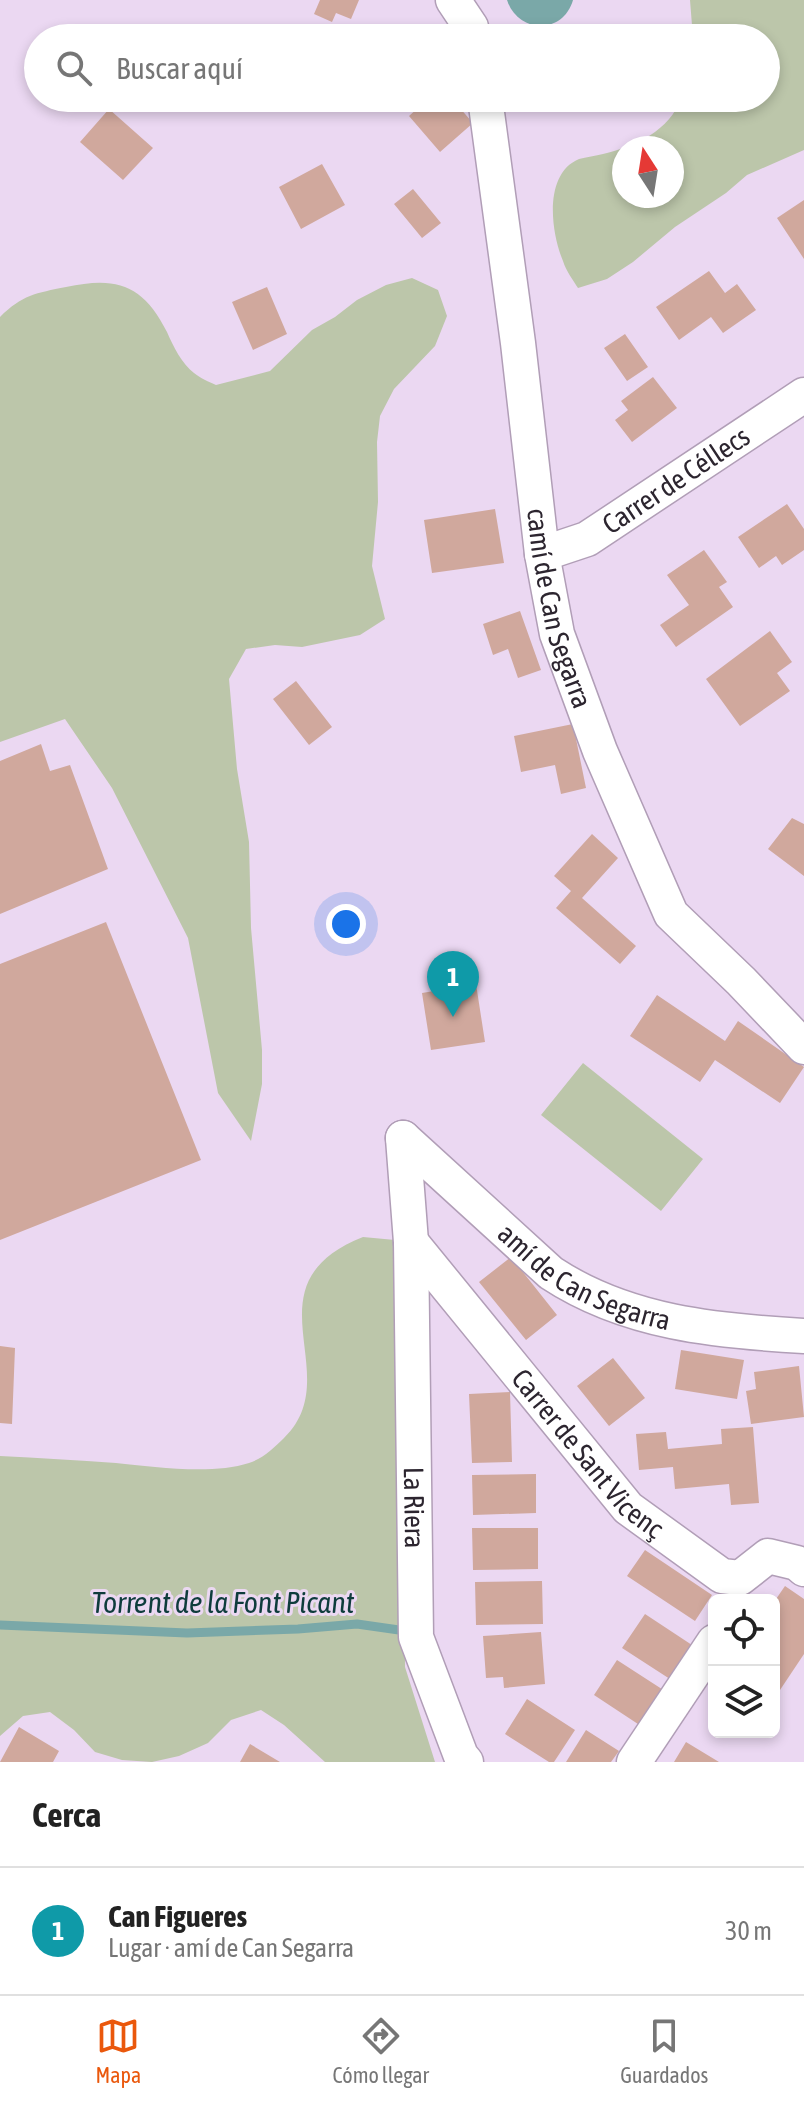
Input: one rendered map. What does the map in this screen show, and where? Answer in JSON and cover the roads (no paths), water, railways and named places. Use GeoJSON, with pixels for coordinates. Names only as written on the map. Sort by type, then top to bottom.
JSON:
{"type":"FeatureCollection","features":[{"type":"Feature","properties":{"kind":"street"},"geometry":{"type":"LineString","coordinates":[[453,0],[469,24]]}},
{"type":"Feature","properties":{"kind":"street","name":"camí de Can Segarra"},"geometry":{"type":"LineString","coordinates":[[487,112],[542,554],[557,634],[600,751],[671,914],[804,1047]]}},
{"type":"Feature","properties":{"kind":"street","name":"Carrer de Céllecs"},"geometry":{"type":"LineString","coordinates":[[542,554],[587,539],[804,395]]}},
{"type":"Feature","properties":{"kind":"street","name":"La Riera"},"geometry":{"type":"LineString","coordinates":[[403,1138],[411,1242],[416,1637],[466,1762]]}},
{"type":"Feature","properties":{"kind":"street","name":"amí de Can Segarra"},"geometry":{"type":"LineString","coordinates":[[403,1138],[551,1273],[579,1291],[665,1322],[736,1332],[804,1336]]}},
{"type":"Feature","properties":{"kind":"street","name":"Carrer de Sant Vicenç"},"geometry":{"type":"LineString","coordinates":[[411,1242],[628,1508],[722,1576],[740,1578],[768,1556],[797,1563],[804,1569]]}},
{"type":"Feature","properties":{"kind":"street"},"geometry":{"type":"LineString","coordinates":[[634,1762],[708,1651]]}},
{"type":"Feature","properties":{"kind":"waterway","name":"Torrent de la Font Picant"},"geometry":{"type":"LineString","coordinates":[[0,1625],[187,1633],[357,1624],[399,1630]]}},
{"type":"Feature","properties":{"kind":"place","name":"Can Figueres"},"geometry":{"type":"Point","coordinates":[453,1017]}}]}
